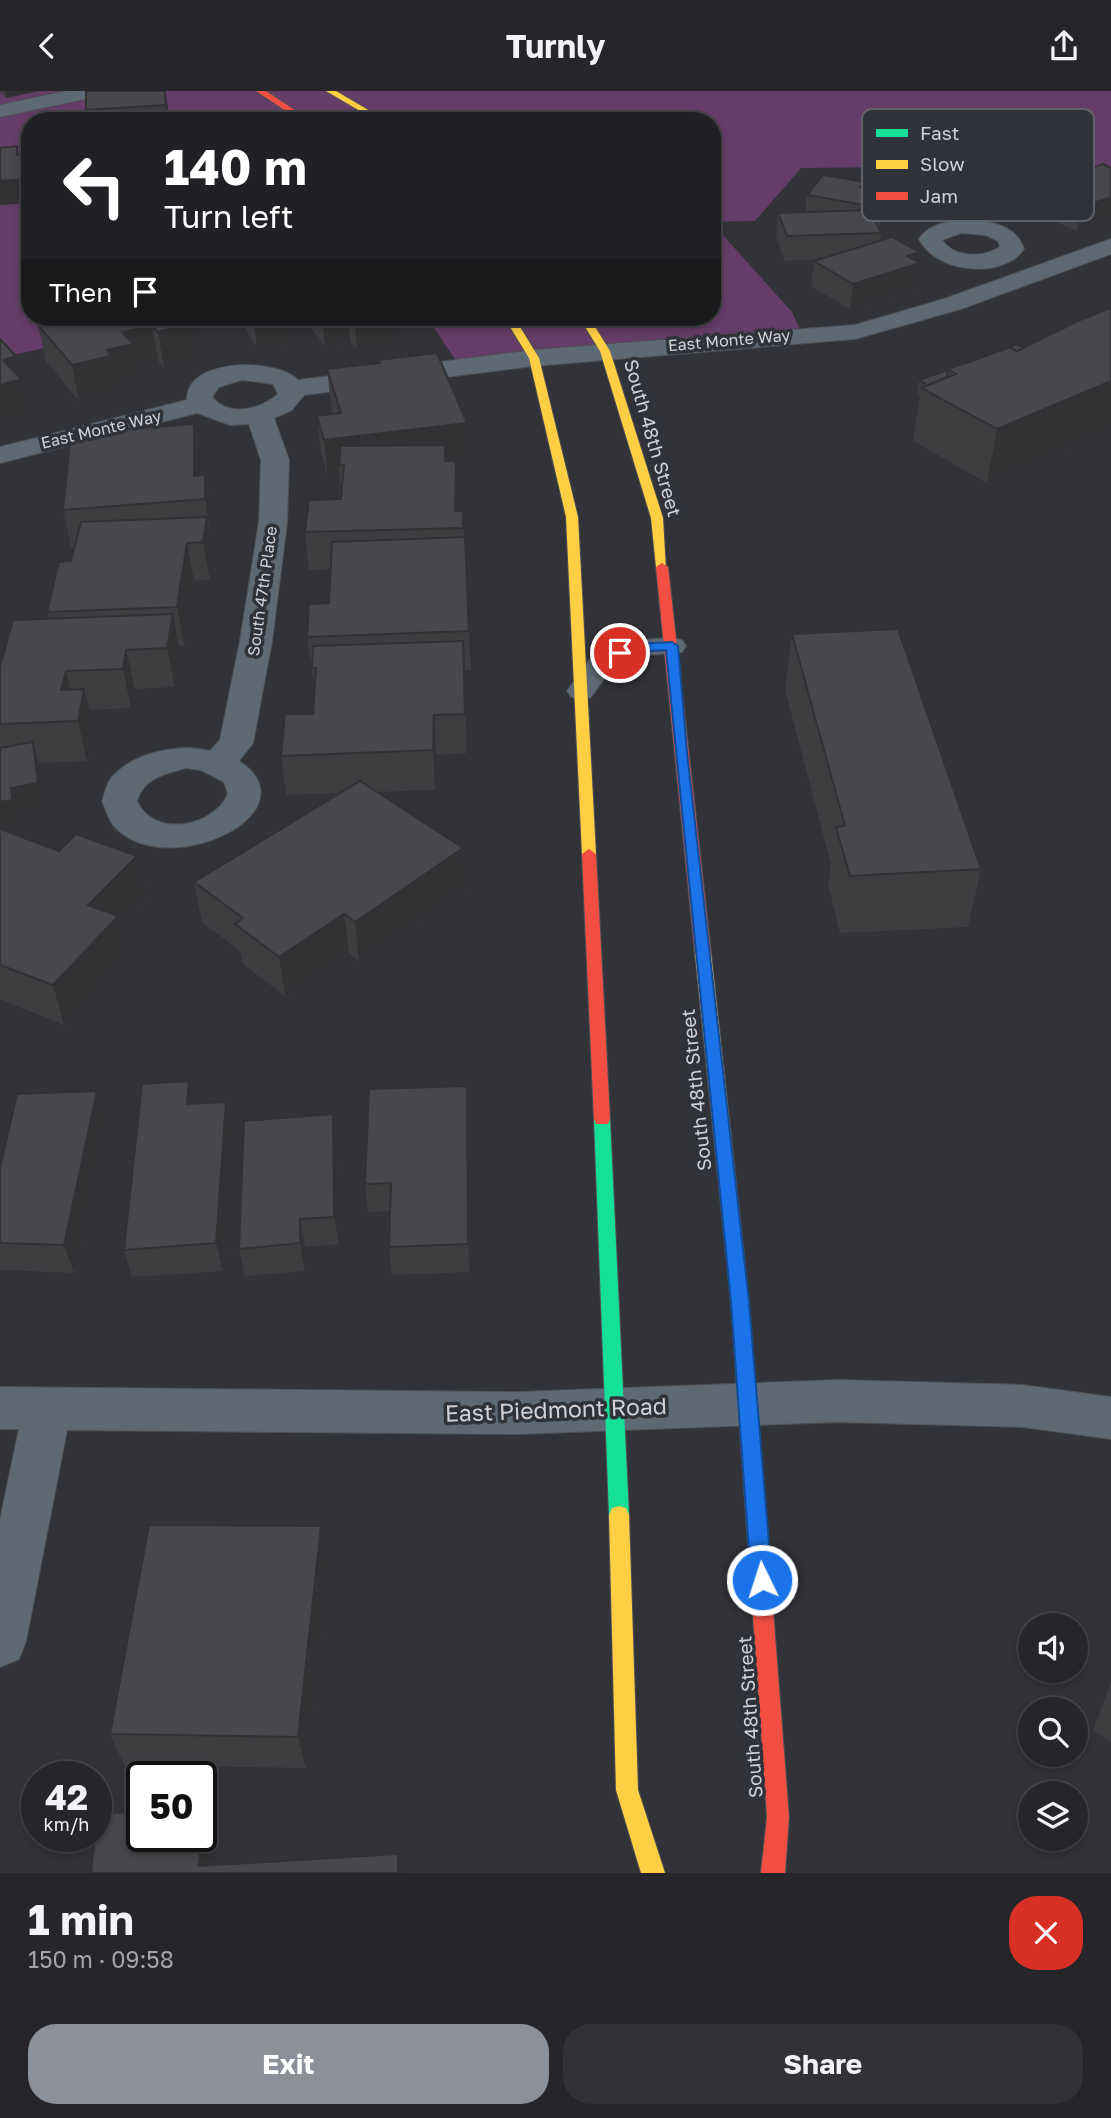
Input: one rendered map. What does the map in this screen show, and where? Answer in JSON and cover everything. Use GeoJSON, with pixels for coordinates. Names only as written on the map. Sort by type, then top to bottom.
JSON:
{"type":"FeatureCollection","features":[{"type":"Feature","properties":{"kind":"main road"},"geometry":{"type":"LineString","coordinates":[[260,91],[293,112]]}},
{"type":"Feature","properties":{"kind":"main road"},"geometry":{"type":"LineString","coordinates":[[330,91],[367,112]]}},
{"type":"Feature","properties":{"kind":"main road"},"geometry":{"type":"LineString","coordinates":[[514,326],[534,358],[572,517],[616,1408],[627,1790],[653,1873]]}},
{"type":"Feature","properties":{"kind":"main road","name":"South 48th Street"},"geometry":{"type":"LineString","coordinates":[[590,326],[605,351],[657,518],[749,1404],[778,1817],[773,1873]]}},
{"type":"Feature","properties":{"kind":"street"},"geometry":{"type":"LineString","coordinates":[[0,111],[95,91]]}},
{"type":"Feature","properties":{"kind":"street","name":"East Monte Way"},"geometry":{"type":"LineString","coordinates":[[292,389],[534,358],[855,332],[902,321],[1034,276],[1111,246]]}},
{"type":"Feature","properties":{"kind":"street"},"geometry":{"type":"LineString","coordinates":[[998,258],[1034,276]]}},
{"type":"Feature","properties":{"kind":"street"},"geometry":{"type":"LineString","coordinates":[[270,373],[289,382],[292,389],[285,404],[259,414],[219,414],[202,404],[199,398],[200,391],[216,378],[228,374],[270,373]]}},
{"type":"Feature","properties":{"kind":"street","name":"East Monte Way"},"geometry":{"type":"LineString","coordinates":[[0,455],[202,404]]}},
{"type":"Feature","properties":{"kind":"street","name":"South 47th Place"},"geometry":{"type":"LineString","coordinates":[[219,762],[236,743],[256,641],[273,522],[275,460],[259,414]]}},
{"type":"Feature","properties":{"kind":"street","name":"East Piedmont Road"},"geometry":{"type":"LineString","coordinates":[[0,1408],[412,1413],[838,1401],[1023,1406],[1111,1418]]}},
{"type":"Feature","properties":{"kind":"street"},"geometry":{"type":"LineString","coordinates":[[0,1641],[48,1407]]}},
{"type":"Feature","properties":{"kind":"lane"},"geometry":{"type":"LineString","coordinates":[[581,691],[605,658],[635,648],[672,646]]}},
{"type":"Feature","properties":{"kind":"shaded area"},"geometry":{"type":"Polygon","coordinates":[[[0,91],[1111,91],[1111,176],[1094,167],[1094,109],[862,109],[862,167],[801,168],[755,221],[721,222],[721,112],[21,112],[21,326],[141,326],[0,358],[0,91]]]}},
{"type":"Feature","properties":{"kind":"shaded area"},"geometry":{"type":"Polygon","coordinates":[[[721,233],[792,312],[802,334],[460,367],[433,326],[721,326],[721,233]]]}},
{"type":"Feature","properties":{"kind":"building"},"geometry":{"type":"Polygon","coordinates":[[[86,91],[165,91],[166,105],[86,110],[86,91]]]}},
{"type":"Feature","properties":{"kind":"building"},"geometry":{"type":"Polygon","coordinates":[[[17,146],[17,155],[21,155],[21,180],[0,181],[0,148],[17,146]]]}},
{"type":"Feature","properties":{"kind":"building"},"geometry":{"type":"Polygon","coordinates":[[[1103,164],[1111,168],[1111,197],[1094,203],[1094,167],[1103,164]]]}},
{"type":"Feature","properties":{"kind":"building"},"geometry":{"type":"Polygon","coordinates":[[[823,175],[862,182],[862,205],[807,195],[823,175]]]}},
{"type":"Feature","properties":{"kind":"building"},"geometry":{"type":"Polygon","coordinates":[[[862,210],[862,221],[875,221],[881,233],[787,236],[778,213],[862,210]]]}},
{"type":"Feature","properties":{"kind":"building"},"geometry":{"type":"Polygon","coordinates":[[[892,237],[919,252],[907,256],[920,263],[853,284],[814,261],[892,237]]]}},
{"type":"Feature","properties":{"kind":"building"},"geometry":{"type":"Polygon","coordinates":[[[1111,308],[1111,381],[997,429],[921,388],[956,374],[948,369],[1010,347],[1017,351],[1111,308]]]}},
{"type":"Feature","properties":{"kind":"building"},"geometry":{"type":"Polygon","coordinates":[[[39,326],[152,326],[122,332],[133,344],[107,350],[111,356],[72,365],[39,326]]]}},
{"type":"Feature","properties":{"kind":"building"},"geometry":{"type":"Polygon","coordinates":[[[152,326],[180,326],[158,332],[152,326]]]}},
{"type":"Feature","properties":{"kind":"building"},"geometry":{"type":"Polygon","coordinates":[[[0,339],[16,356],[3,360],[21,379],[0,385],[0,339]]]}},
{"type":"Feature","properties":{"kind":"building"},"geometry":{"type":"Polygon","coordinates":[[[1017,344],[1023,348],[1017,351],[1010,347],[967,363],[1017,344]]]}},
{"type":"Feature","properties":{"kind":"building"},"geometry":{"type":"Polygon","coordinates":[[[437,353],[467,423],[324,440],[317,416],[341,413],[327,369],[437,353]]]}},
{"type":"Feature","properties":{"kind":"building"},"geometry":{"type":"Polygon","coordinates":[[[948,370],[947,377],[928,385],[919,380],[948,370]]]}},
{"type":"Feature","properties":{"kind":"building"},"geometry":{"type":"Polygon","coordinates":[[[194,424],[194,476],[205,475],[205,499],[63,510],[71,433],[194,424]]]}},
{"type":"Feature","properties":{"kind":"building"},"geometry":{"type":"Polygon","coordinates":[[[445,445],[445,461],[456,461],[455,511],[463,511],[463,528],[305,532],[309,500],[341,499],[344,465],[339,465],[341,446],[445,445]]]}},
{"type":"Feature","properties":{"kind":"building"},"geometry":{"type":"Polygon","coordinates":[[[207,517],[203,542],[187,543],[177,607],[47,612],[59,562],[71,561],[81,522],[207,517]]]}},
{"type":"Feature","properties":{"kind":"building"},"geometry":{"type":"Polygon","coordinates":[[[465,537],[469,631],[307,637],[309,604],[329,603],[332,542],[465,537]]]}},
{"type":"Feature","properties":{"kind":"building"},"geometry":{"type":"Polygon","coordinates":[[[173,614],[167,648],[126,650],[123,669],[66,671],[61,690],[84,689],[78,721],[0,724],[0,667],[13,620],[173,614]]]}},
{"type":"Feature","properties":{"kind":"building"},"geometry":{"type":"Polygon","coordinates":[[[898,629],[981,869],[850,876],[836,827],[845,826],[792,634],[898,629]]]}},
{"type":"Feature","properties":{"kind":"building"},"geometry":{"type":"Polygon","coordinates":[[[463,641],[465,714],[434,715],[433,750],[281,756],[285,714],[313,714],[316,668],[312,668],[313,646],[463,641]]]}},
{"type":"Feature","properties":{"kind":"building"},"geometry":{"type":"Polygon","coordinates":[[[33,742],[38,783],[11,788],[12,800],[0,802],[0,748],[33,742]]]}},
{"type":"Feature","properties":{"kind":"building"},"geometry":{"type":"Polygon","coordinates":[[[360,781],[463,848],[355,922],[344,914],[279,957],[235,924],[243,918],[194,882],[360,781]]]}},
{"type":"Feature","properties":{"kind":"building"},"geometry":{"type":"Polygon","coordinates":[[[0,829],[59,851],[76,834],[137,856],[88,905],[118,916],[53,985],[0,965],[0,829]]]}},
{"type":"Feature","properties":{"kind":"building"},"geometry":{"type":"Polygon","coordinates":[[[189,1081],[187,1104],[226,1102],[216,1243],[124,1250],[142,1084],[189,1081]]]}},
{"type":"Feature","properties":{"kind":"building"},"geometry":{"type":"Polygon","coordinates":[[[467,1086],[468,1244],[389,1247],[391,1183],[365,1184],[369,1089],[467,1086]]]}},
{"type":"Feature","properties":{"kind":"building"},"geometry":{"type":"Polygon","coordinates":[[[97,1091],[64,1245],[0,1243],[0,1168],[17,1094],[97,1091]]]}},
{"type":"Feature","properties":{"kind":"building"},"geometry":{"type":"Polygon","coordinates":[[[333,1114],[334,1217],[300,1219],[300,1243],[239,1249],[244,1121],[333,1114]]]}},
{"type":"Feature","properties":{"kind":"building"},"geometry":{"type":"Polygon","coordinates":[[[149,1525],[321,1526],[298,1737],[110,1734],[149,1525]]]}},
{"type":"Feature","properties":{"kind":"building"},"geometry":{"type":"Polygon","coordinates":[[[126,1812],[126,1852],[200,1852],[199,1866],[398,1854],[398,1873],[91,1873],[93,1852],[112,1852],[112,1813],[126,1812]]]}},
{"type":"Feature","properties":{"kind":"traffic: fast"},"geometry":{"type":"LineString","coordinates":[[602,1119],[619,1515]]}},
{"type":"Feature","properties":{"kind":"traffic: slow"},"geometry":{"type":"LineString","coordinates":[[330,91],[367,112]]}},
{"type":"Feature","properties":{"kind":"traffic: slow"},"geometry":{"type":"LineString","coordinates":[[514,326],[534,358],[572,517],[589,854]]}},
{"type":"Feature","properties":{"kind":"traffic: slow"},"geometry":{"type":"LineString","coordinates":[[590,326],[605,351],[657,518],[662,567]]}},
{"type":"Feature","properties":{"kind":"traffic: slow"},"geometry":{"type":"LineString","coordinates":[[703,953],[740,1302],[758,1544]]}},
{"type":"Feature","properties":{"kind":"traffic: slow"},"geometry":{"type":"LineString","coordinates":[[619,1515],[627,1790],[653,1873]]}},
{"type":"Feature","properties":{"kind":"traffic: jam"},"geometry":{"type":"LineString","coordinates":[[260,91],[293,112]]}},
{"type":"Feature","properties":{"kind":"traffic: jam"},"geometry":{"type":"LineString","coordinates":[[662,567],[703,953]]}},
{"type":"Feature","properties":{"kind":"traffic: jam"},"geometry":{"type":"LineString","coordinates":[[589,854],[602,1119]]}},
{"type":"Feature","properties":{"kind":"traffic: jam"},"geometry":{"type":"LineString","coordinates":[[758,1544],[778,1817],[773,1873]]}},
{"type":"Feature","properties":{"kind":"route"},"geometry":{"type":"LineString","coordinates":[[620,653],[635,648],[672,646],[680,752],[740,1302],[762,1580]]}}]}
